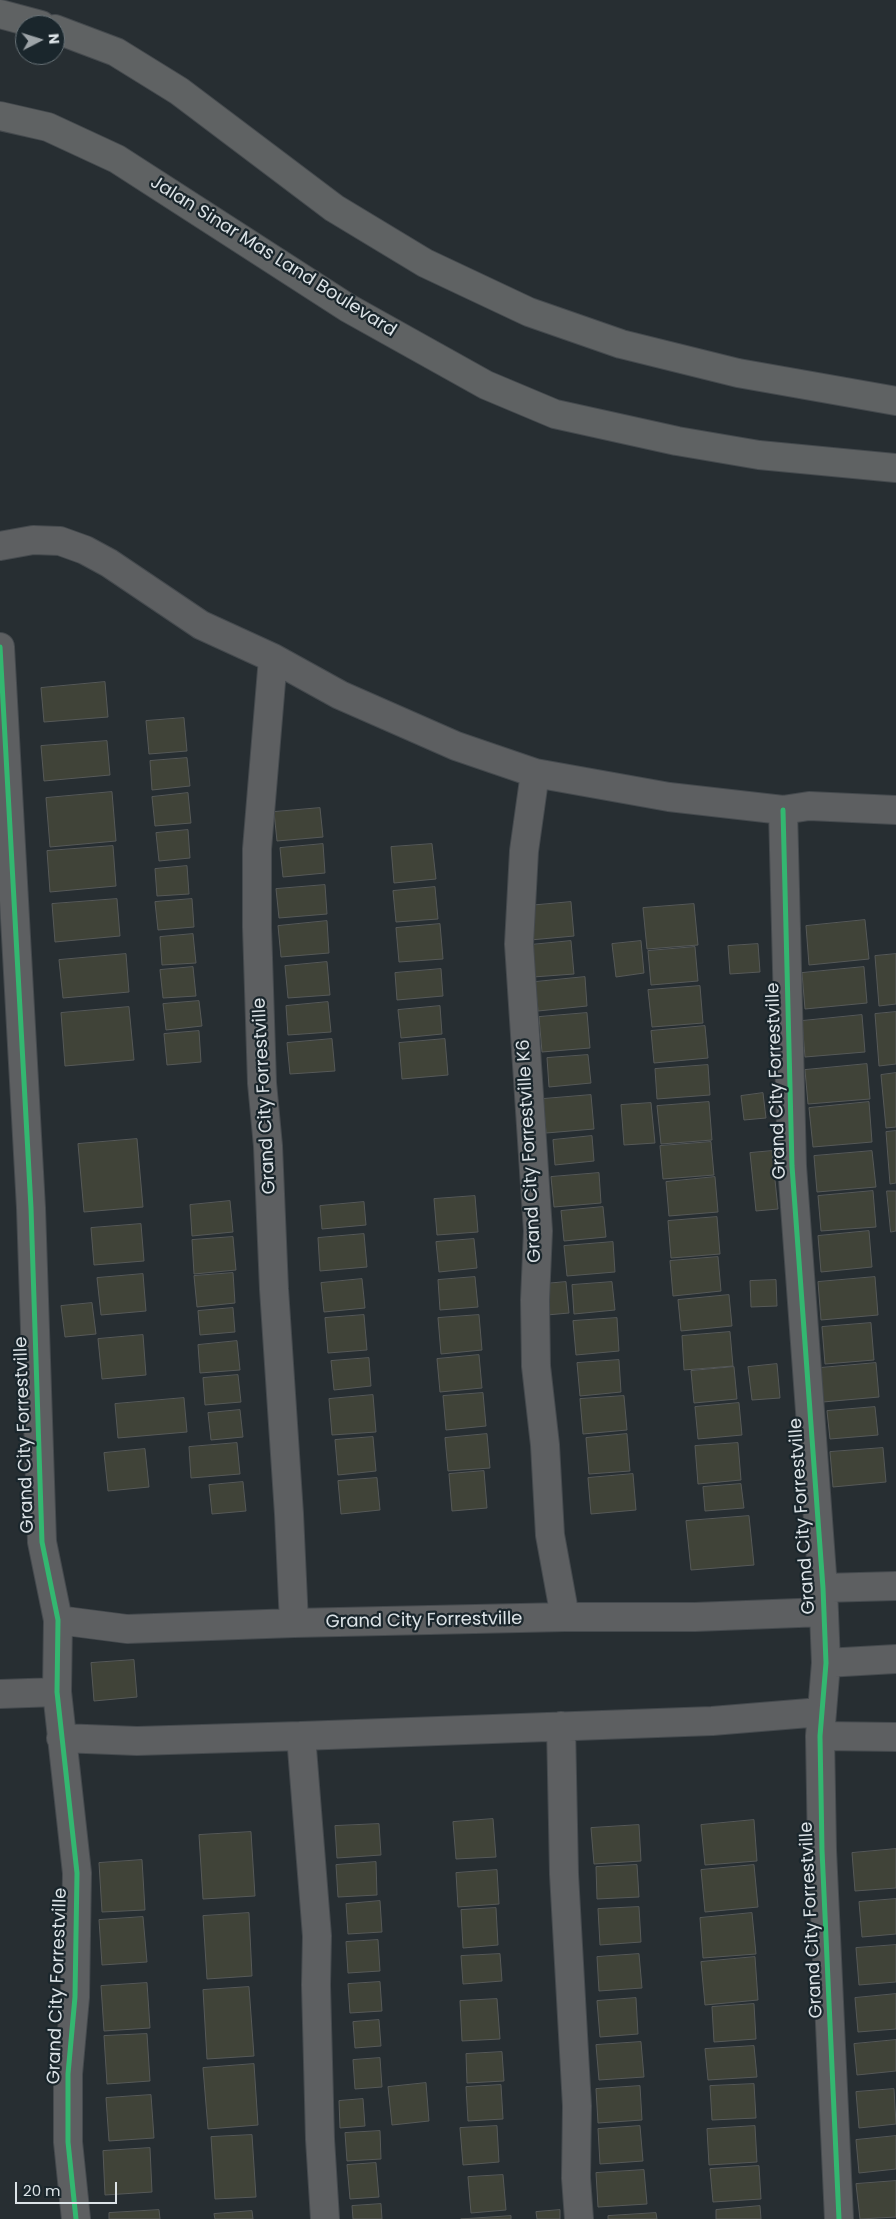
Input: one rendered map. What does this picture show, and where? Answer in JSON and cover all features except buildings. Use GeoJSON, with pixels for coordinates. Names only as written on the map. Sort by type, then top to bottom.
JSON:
{"type":"FeatureCollection","features":[{"type":"Feature","properties":{"kind":"street"},"geometry":{"type":"LineString","coordinates":[[0,14],[15,18]]}},
{"type":"Feature","properties":{"kind":"street"},"geometry":{"type":"LineString","coordinates":[[65,33],[116,52],[179,91],[334,208],[425,263],[529,312],[621,344],[738,373],[896,401]]}},
{"type":"Feature","properties":{"kind":"street","name":"Jalan Sinar Mas Land Boulevard"},"geometry":{"type":"LineString","coordinates":[[0,116],[48,127],[117,159],[348,308],[486,385],[555,414],[677,441],[759,455],[896,468]]}},
{"type":"Feature","properties":{"kind":"street"},"geometry":{"type":"LineString","coordinates":[[0,546],[33,540],[60,541],[85,550],[109,563],[201,625],[273,658],[340,695],[456,746],[535,773],[670,798],[783,810],[809,806],[896,810]]}},
{"type":"Feature","properties":{"kind":"street","name":"Grand City Forrestville"},"geometry":{"type":"LineString","coordinates":[[0,647],[4,778],[31,1208],[42,1542],[58,1620],[57,1692],[76,1873],[75,1997],[68,2074],[68,2142],[76,2219]]}},
{"type":"Feature","properties":{"kind":"street","name":"Grand City Forrestville"},"geometry":{"type":"LineString","coordinates":[[273,658],[257,849],[257,927],[262,1083],[268,1146],[274,1290],[294,1623]]}},
{"type":"Feature","properties":{"kind":"street","name":"Grand City Forrestville K6"},"geometry":{"type":"LineString","coordinates":[[535,773],[524,851],[519,944],[538,1231],[535,1300],[536,1366],[545,1445],[550,1535],[565,1617]]}},
{"type":"Feature","properties":{"kind":"street","name":"Grand City Forrestville"},"geometry":{"type":"LineString","coordinates":[[783,810],[792,1166],[826,1663],[820,1724],[822,1850],[839,2219]]}},
{"type":"Feature","properties":{"kind":"street","name":"Grand City Forrestville"},"geometry":{"type":"LineString","coordinates":[[58,1620],[127,1629],[565,1617],[695,1617],[823,1600],[896,1586]]}},
{"type":"Feature","properties":{"kind":"street"},"geometry":{"type":"LineString","coordinates":[[826,1663],[896,1659]]}},
{"type":"Feature","properties":{"kind":"street"},"geometry":{"type":"LineString","coordinates":[[0,1694],[57,1692]]}},
{"type":"Feature","properties":{"kind":"street"},"geometry":{"type":"LineString","coordinates":[[61,1738],[137,1741],[712,1721],[820,1724],[896,1738]]}},
{"type":"Feature","properties":{"kind":"street"},"geometry":{"type":"LineString","coordinates":[[561,1726],[564,1874],[577,2106],[576,2178],[579,2219]]}},
{"type":"Feature","properties":{"kind":"street"},"geometry":{"type":"LineString","coordinates":[[300,1736],[317,1936],[316,1985],[320,2139],[325,2219]]}},
{"type":"Feature","properties":{"kind":"cycle path"},"geometry":{"type":"LineString","coordinates":[[0,647],[31,1208],[42,1542],[58,1620],[57,1692],[77,1873],[75,1997],[68,2074],[68,2142],[76,2219]]}},
{"type":"Feature","properties":{"kind":"cycle path"},"geometry":{"type":"LineString","coordinates":[[783,810],[792,1166],[823,1588],[826,1663],[820,1736],[822,1850],[839,2219]]}}]}
